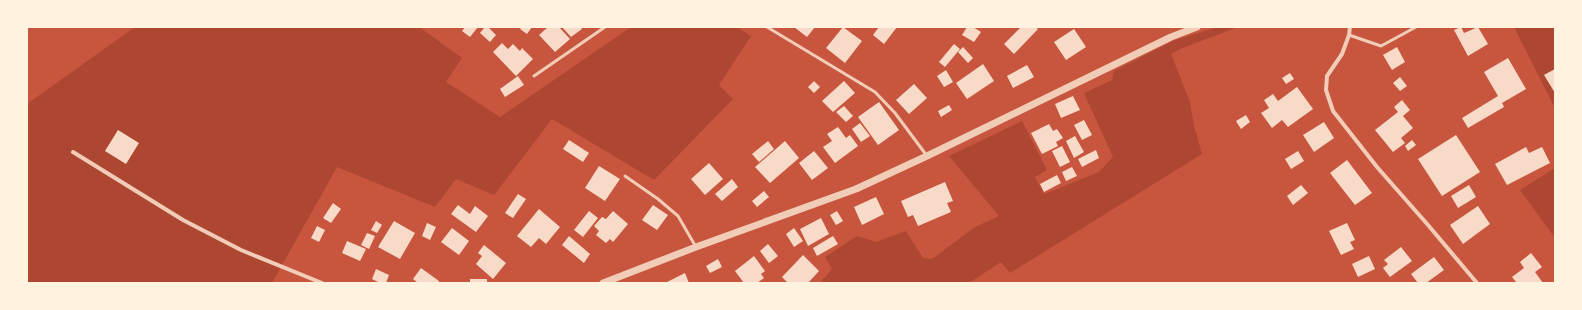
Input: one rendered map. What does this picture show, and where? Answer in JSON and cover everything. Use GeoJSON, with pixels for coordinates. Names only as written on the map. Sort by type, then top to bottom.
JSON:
{"type":"FeatureCollection","features":[{"type":"Feature","properties":{"kind":"street"},"geometry":{"type":"LineString","coordinates":[[603,283],[856,188],[927,156],[1171,37],[1197,27]]}},
{"type":"Feature","properties":{"kind":"street"},"geometry":{"type":"LineString","coordinates":[[1350,27],[1349,35],[1342,54],[1327,76],[1326,90],[1333,111],[1377,167],[1477,283]]}},
{"type":"Feature","properties":{"kind":"street"},"geometry":{"type":"LineString","coordinates":[[73,152],[183,220],[241,250],[322,283]]}},
{"type":"Feature","properties":{"kind":"lane"},"geometry":{"type":"LineString","coordinates":[[534,76],[604,27]]}},
{"type":"Feature","properties":{"kind":"lane"},"geometry":{"type":"LineString","coordinates":[[767,27],[875,92],[895,112],[927,156]]}},
{"type":"Feature","properties":{"kind":"lane"},"geometry":{"type":"LineString","coordinates":[[1349,35],[1381,46],[1416,27]]}},
{"type":"Feature","properties":{"kind":"lane"},"geometry":{"type":"LineString","coordinates":[[625,176],[658,199],[678,216],[696,247]]}},
{"type":"Feature","properties":{"kind":"shaded area"},"geometry":{"type":"Polygon","coordinates":[[[135,27],[423,27],[422,29],[462,58],[446,82],[500,117],[631,27],[737,27],[751,36],[719,85],[733,99],[654,180],[552,119],[494,195],[456,179],[435,207],[337,167],[272,283],[27,283],[27,104],[135,27]]]}},
{"type":"Feature","properties":{"kind":"shaded area"},"geometry":{"type":"Polygon","coordinates":[[[1218,27],[1238,27],[1180,49],[1171,54],[1190,102],[1194,126],[1202,154],[1010,273],[1001,262],[969,283],[820,283],[832,269],[825,257],[857,236],[876,242],[906,231],[923,258],[932,259],[975,227],[999,216],[949,156],[1022,121],[1047,170],[1035,177],[1044,194],[1099,172],[1113,157],[1084,93],[1112,80],[1114,71],[1175,40],[1218,27]]]}},
{"type":"Feature","properties":{"kind":"shaded area"},"geometry":{"type":"Polygon","coordinates":[[[1514,27],[1555,27],[1555,108],[1514,27]]]}},
{"type":"Feature","properties":{"kind":"shaded area"},"geometry":{"type":"Polygon","coordinates":[[[1555,168],[1555,238],[1520,190],[1555,168]]]}},
{"type":"Feature","properties":{"kind":"building"},"geometry":{"type":"Polygon","coordinates":[[[465,27],[478,27],[470,37],[462,31],[465,27]]]}},
{"type":"Feature","properties":{"kind":"building"},"geometry":{"type":"Polygon","coordinates":[[[485,27],[488,27],[496,35],[490,42],[480,33],[485,27]]]}},
{"type":"Feature","properties":{"kind":"building"},"geometry":{"type":"Polygon","coordinates":[[[522,27],[532,27],[527,34],[520,29],[522,27]]]}},
{"type":"Feature","properties":{"kind":"building"},"geometry":{"type":"Polygon","coordinates":[[[548,27],[559,27],[570,39],[555,52],[539,35],[548,27]]]}},
{"type":"Feature","properties":{"kind":"building"},"geometry":{"type":"Polygon","coordinates":[[[562,27],[580,27],[582,29],[571,37],[562,27]]]}},
{"type":"Feature","properties":{"kind":"building"},"geometry":{"type":"Polygon","coordinates":[[[794,27],[815,27],[807,37],[794,27]]]}},
{"type":"Feature","properties":{"kind":"building"},"geometry":{"type":"Polygon","coordinates":[[[843,27],[862,41],[845,63],[826,48],[843,27]]]}},
{"type":"Feature","properties":{"kind":"building"},"geometry":{"type":"Polygon","coordinates":[[[879,27],[897,27],[884,44],[873,35],[879,27]]]}},
{"type":"Feature","properties":{"kind":"building"},"geometry":{"type":"Polygon","coordinates":[[[967,27],[973,27],[981,32],[974,42],[962,35],[967,27]]]}},
{"type":"Feature","properties":{"kind":"building"},"geometry":{"type":"Polygon","coordinates":[[[1021,27],[1035,27],[1038,29],[1014,54],[1004,44],[1021,27]]]}},
{"type":"Feature","properties":{"kind":"building"},"geometry":{"type":"Polygon","coordinates":[[[1461,27],[1464,33],[1478,27],[1488,44],[1468,56],[1454,30],[1461,27]]]}},
{"type":"Feature","properties":{"kind":"building"},"geometry":{"type":"Polygon","coordinates":[[[1074,29],[1086,47],[1066,60],[1054,42],[1074,29]]]}},
{"type":"Feature","properties":{"kind":"building"},"geometry":{"type":"Polygon","coordinates":[[[502,43],[508,49],[513,44],[520,51],[522,48],[533,59],[516,76],[493,52],[502,43]]]}},
{"type":"Feature","properties":{"kind":"building"},"geometry":{"type":"Polygon","coordinates":[[[954,44],[960,49],[945,67],[939,62],[954,44]]]}},
{"type":"Feature","properties":{"kind":"building"},"geometry":{"type":"Polygon","coordinates":[[[963,47],[973,58],[968,63],[958,52],[963,47]]]}},
{"type":"Feature","properties":{"kind":"building"},"geometry":{"type":"Polygon","coordinates":[[[1397,47],[1405,62],[1392,70],[1383,55],[1397,47]]]}},
{"type":"Feature","properties":{"kind":"building"},"geometry":{"type":"Polygon","coordinates":[[[1508,58],[1526,89],[1502,103],[1504,107],[1468,128],[1462,118],[1498,96],[1484,72],[1508,58]]]}},
{"type":"Feature","properties":{"kind":"building"},"geometry":{"type":"Polygon","coordinates":[[[983,64],[994,81],[967,99],[956,83],[983,64]]]}},
{"type":"Feature","properties":{"kind":"building"},"geometry":{"type":"Polygon","coordinates":[[[1027,65],[1034,77],[1013,88],[1007,76],[1027,65]]]}},
{"type":"Feature","properties":{"kind":"building"},"geometry":{"type":"Polygon","coordinates":[[[1555,69],[1555,93],[1544,75],[1555,69]]]}},
{"type":"Feature","properties":{"kind":"building"},"geometry":{"type":"Polygon","coordinates":[[[946,70],[953,82],[944,87],[937,76],[946,70]]]}},
{"type":"Feature","properties":{"kind":"building"},"geometry":{"type":"Polygon","coordinates":[[[1290,73],[1294,79],[1286,84],[1282,78],[1290,73]]]}},
{"type":"Feature","properties":{"kind":"building"},"geometry":{"type":"Polygon","coordinates":[[[518,76],[524,85],[505,97],[500,89],[518,76]]]}},
{"type":"Feature","properties":{"kind":"building"},"geometry":{"type":"Polygon","coordinates":[[[1400,77],[1407,86],[1400,91],[1393,83],[1400,77]]]}},
{"type":"Feature","properties":{"kind":"building"},"geometry":{"type":"Polygon","coordinates":[[[814,81],[820,87],[814,93],[808,87],[814,81]]]}},
{"type":"Feature","properties":{"kind":"building"},"geometry":{"type":"Polygon","coordinates":[[[844,81],[855,93],[833,112],[822,101],[844,81]]]}},
{"type":"Feature","properties":{"kind":"building"},"geometry":{"type":"Polygon","coordinates":[[[914,84],[927,98],[909,114],[896,100],[914,84]]]}},
{"type":"Feature","properties":{"kind":"building"},"geometry":{"type":"Polygon","coordinates":[[[1297,87],[1313,109],[1288,127],[1282,120],[1272,128],[1261,113],[1269,108],[1264,100],[1273,94],[1278,101],[1297,87]]]}},
{"type":"Feature","properties":{"kind":"building"},"geometry":{"type":"Polygon","coordinates":[[[1073,96],[1080,110],[1061,118],[1055,104],[1073,96]]]}},
{"type":"Feature","properties":{"kind":"building"},"geometry":{"type":"Polygon","coordinates":[[[1402,100],[1410,110],[1403,116],[1413,128],[1401,138],[1405,143],[1393,152],[1375,130],[1398,112],[1394,107],[1402,100]]]}},
{"type":"Feature","properties":{"kind":"building"},"geometry":{"type":"Polygon","coordinates":[[[879,102],[899,130],[878,145],[858,117],[879,102]]]}},
{"type":"Feature","properties":{"kind":"building"},"geometry":{"type":"Polygon","coordinates":[[[949,105],[952,110],[941,117],[938,111],[949,105]]]}},
{"type":"Feature","properties":{"kind":"building"},"geometry":{"type":"Polygon","coordinates":[[[844,106],[853,116],[846,122],[836,112],[844,106]]]}},
{"type":"Feature","properties":{"kind":"building"},"geometry":{"type":"Polygon","coordinates":[[[1246,115],[1250,122],[1241,129],[1236,121],[1246,115]]]}},
{"type":"Feature","properties":{"kind":"building"},"geometry":{"type":"Polygon","coordinates":[[[1084,120],[1092,135],[1082,140],[1074,125],[1084,120]]]}},
{"type":"Feature","properties":{"kind":"building"},"geometry":{"type":"Polygon","coordinates":[[[1324,122],[1334,138],[1314,152],[1303,135],[1324,122]]]}},
{"type":"Feature","properties":{"kind":"building"},"geometry":{"type":"Polygon","coordinates":[[[860,123],[870,136],[861,142],[852,129],[860,123]]]}},
{"type":"Feature","properties":{"kind":"building"},"geometry":{"type":"Polygon","coordinates":[[[1049,124],[1053,131],[1057,129],[1063,138],[1056,142],[1058,146],[1042,154],[1031,133],[1049,124]]]}},
{"type":"Feature","properties":{"kind":"building"},"geometry":{"type":"Polygon","coordinates":[[[838,127],[846,138],[850,135],[858,146],[835,163],[823,147],[832,141],[827,134],[838,127]]]}},
{"type":"Feature","properties":{"kind":"building"},"geometry":{"type":"Polygon","coordinates":[[[118,130],[139,143],[126,164],[105,151],[118,130]]]}},
{"type":"Feature","properties":{"kind":"building"},"geometry":{"type":"Polygon","coordinates":[[[1456,135],[1480,172],[1442,196],[1418,159],[1456,135]]]}},
{"type":"Feature","properties":{"kind":"building"},"geometry":{"type":"Polygon","coordinates":[[[1075,136],[1084,152],[1074,158],[1066,141],[1075,136]]]}},
{"type":"Feature","properties":{"kind":"building"},"geometry":{"type":"Polygon","coordinates":[[[569,140],[589,153],[583,162],[563,149],[569,140]]]}},
{"type":"Feature","properties":{"kind":"building"},"geometry":{"type":"Polygon","coordinates":[[[1412,140],[1416,145],[1408,151],[1405,146],[1412,140]]]}},
{"type":"Feature","properties":{"kind":"building"},"geometry":{"type":"Polygon","coordinates":[[[768,141],[774,149],[759,162],[752,154],[768,141]]]}},
{"type":"Feature","properties":{"kind":"building"},"geometry":{"type":"Polygon","coordinates":[[[785,141],[799,158],[770,183],[755,167],[785,141]]]}},
{"type":"Feature","properties":{"kind":"building"},"geometry":{"type":"Polygon","coordinates":[[[1062,146],[1070,162],[1060,167],[1052,151],[1062,146]]]}},
{"type":"Feature","properties":{"kind":"building"},"geometry":{"type":"Polygon","coordinates":[[[1526,147],[1529,153],[1542,147],[1550,163],[1507,185],[1495,164],[1526,147]]]}},
{"type":"Feature","properties":{"kind":"building"},"geometry":{"type":"Polygon","coordinates":[[[1096,150],[1099,158],[1082,167],[1078,159],[1096,150]]]}},
{"type":"Feature","properties":{"kind":"building"},"geometry":{"type":"Polygon","coordinates":[[[814,151],[828,168],[812,180],[799,163],[814,151]]]}},
{"type":"Feature","properties":{"kind":"building"},"geometry":{"type":"Polygon","coordinates":[[[1298,151],[1304,161],[1291,169],[1285,159],[1298,151]]]}},
{"type":"Feature","properties":{"kind":"building"},"geometry":{"type":"Polygon","coordinates":[[[1347,160],[1372,193],[1355,205],[1330,173],[1347,160]]]}},
{"type":"Feature","properties":{"kind":"building"},"geometry":{"type":"Polygon","coordinates":[[[709,163],[723,179],[705,195],[691,179],[709,163]]]}},
{"type":"Feature","properties":{"kind":"building"},"geometry":{"type":"Polygon","coordinates":[[[599,166],[620,179],[605,201],[585,188],[599,166]]]}},
{"type":"Feature","properties":{"kind":"building"},"geometry":{"type":"Polygon","coordinates":[[[1072,167],[1077,176],[1066,181],[1062,172],[1072,167]]]}},
{"type":"Feature","properties":{"kind":"building"},"geometry":{"type":"Polygon","coordinates":[[[1057,175],[1061,183],[1044,192],[1040,184],[1057,175]]]}},
{"type":"Feature","properties":{"kind":"building"},"geometry":{"type":"Polygon","coordinates":[[[732,179],[738,187],[722,201],[715,194],[732,179]]]}},
{"type":"Feature","properties":{"kind":"building"},"geometry":{"type":"Polygon","coordinates":[[[945,182],[953,201],[947,203],[951,212],[918,226],[913,215],[908,217],[901,201],[945,182]]]}},
{"type":"Feature","properties":{"kind":"building"},"geometry":{"type":"Polygon","coordinates":[[[1301,185],[1308,193],[1293,205],[1287,196],[1301,185]]]}},
{"type":"Feature","properties":{"kind":"building"},"geometry":{"type":"Polygon","coordinates":[[[1469,185],[1476,197],[1458,208],[1451,196],[1469,185]]]}},
{"type":"Feature","properties":{"kind":"building"},"geometry":{"type":"Polygon","coordinates":[[[764,191],[769,197],[757,207],[752,201],[764,191]]]}},
{"type":"Feature","properties":{"kind":"building"},"geometry":{"type":"Polygon","coordinates":[[[518,194],[526,199],[513,218],[505,213],[518,194]]]}},
{"type":"Feature","properties":{"kind":"building"},"geometry":{"type":"Polygon","coordinates":[[[876,197],[884,214],[862,225],[854,207],[876,197]]]}},
{"type":"Feature","properties":{"kind":"building"},"geometry":{"type":"Polygon","coordinates":[[[333,203],[341,209],[331,223],[323,218],[333,203]]]}},
{"type":"Feature","properties":{"kind":"building"},"geometry":{"type":"Polygon","coordinates":[[[458,205],[470,214],[475,206],[488,216],[476,232],[451,214],[458,205]]]}},
{"type":"Feature","properties":{"kind":"building"},"geometry":{"type":"Polygon","coordinates":[[[653,205],[668,215],[657,230],[642,220],[653,205]]]}},
{"type":"Feature","properties":{"kind":"building"},"geometry":{"type":"Polygon","coordinates":[[[1478,206],[1490,224],[1463,244],[1450,225],[1478,206]]]}},
{"type":"Feature","properties":{"kind":"building"},"geometry":{"type":"Polygon","coordinates":[[[539,209],[560,227],[546,244],[539,238],[531,247],[517,236],[539,209]]]}},
{"type":"Feature","properties":{"kind":"building"},"geometry":{"type":"Polygon","coordinates":[[[589,211],[598,218],[583,237],[574,230],[589,211]]]}},
{"type":"Feature","properties":{"kind":"building"},"geometry":{"type":"Polygon","coordinates":[[[613,211],[628,224],[613,242],[610,239],[606,243],[596,235],[599,231],[594,226],[602,217],[606,219],[613,211]]]}},
{"type":"Feature","properties":{"kind":"building"},"geometry":{"type":"Polygon","coordinates":[[[837,211],[843,221],[836,225],[830,215],[837,211]]]}},
{"type":"Feature","properties":{"kind":"building"},"geometry":{"type":"Polygon","coordinates":[[[821,218],[829,234],[808,246],[800,229],[821,218]]]}},
{"type":"Feature","properties":{"kind":"building"},"geometry":{"type":"Polygon","coordinates":[[[376,221],[382,225],[377,233],[371,230],[376,221]]]}},
{"type":"Feature","properties":{"kind":"building"},"geometry":{"type":"Polygon","coordinates":[[[394,221],[415,233],[400,259],[378,247],[394,221]]]}},
{"type":"Feature","properties":{"kind":"building"},"geometry":{"type":"Polygon","coordinates":[[[427,223],[436,227],[430,240],[422,236],[427,223]]]}},
{"type":"Feature","properties":{"kind":"building"},"geometry":{"type":"Polygon","coordinates":[[[1347,223],[1355,240],[1350,242],[1354,249],[1341,255],[1329,231],[1347,223]]]}},
{"type":"Feature","properties":{"kind":"building"},"geometry":{"type":"Polygon","coordinates":[[[317,226],[325,230],[319,242],[311,238],[317,226]]]}},
{"type":"Feature","properties":{"kind":"building"},"geometry":{"type":"Polygon","coordinates":[[[452,228],[469,241],[459,255],[441,242],[452,228]]]}},
{"type":"Feature","properties":{"kind":"building"},"geometry":{"type":"Polygon","coordinates":[[[794,228],[803,241],[794,247],[786,234],[794,228]]]}},
{"type":"Feature","properties":{"kind":"building"},"geometry":{"type":"Polygon","coordinates":[[[367,233],[375,236],[369,249],[361,245],[367,233]]]}},
{"type":"Feature","properties":{"kind":"building"},"geometry":{"type":"Polygon","coordinates":[[[569,236],[590,254],[584,263],[562,245],[569,236]]]}},
{"type":"Feature","properties":{"kind":"building"},"geometry":{"type":"Polygon","coordinates":[[[833,236],[838,244],[817,256],[813,248],[833,236]]]}},
{"type":"Feature","properties":{"kind":"building"},"geometry":{"type":"Polygon","coordinates":[[[347,241],[366,249],[360,261],[342,253],[347,241]]]}},
{"type":"Feature","properties":{"kind":"building"},"geometry":{"type":"Polygon","coordinates":[[[768,244],[778,256],[769,263],[760,251],[768,244]]]}},
{"type":"Feature","properties":{"kind":"building"},"geometry":{"type":"Polygon","coordinates":[[[484,245],[506,263],[493,279],[476,264],[482,256],[478,253],[484,245]]]}},
{"type":"Feature","properties":{"kind":"building"},"geometry":{"type":"Polygon","coordinates":[[[1401,247],[1412,261],[1390,277],[1383,268],[1388,264],[1384,260],[1401,247]]]}},
{"type":"Feature","properties":{"kind":"building"},"geometry":{"type":"Polygon","coordinates":[[[1531,253],[1542,267],[1535,272],[1543,283],[1517,283],[1512,277],[1524,268],[1520,262],[1531,253]]]}},
{"type":"Feature","properties":{"kind":"building"},"geometry":{"type":"Polygon","coordinates":[[[803,255],[819,271],[808,283],[788,283],[782,277],[803,255]]]}},
{"type":"Feature","properties":{"kind":"building"},"geometry":{"type":"Polygon","coordinates":[[[754,256],[765,271],[761,274],[764,278],[757,283],[744,283],[735,271],[754,256]]]}},
{"type":"Feature","properties":{"kind":"building"},"geometry":{"type":"Polygon","coordinates":[[[1369,256],[1375,269],[1358,277],[1352,264],[1369,256]]]}},
{"type":"Feature","properties":{"kind":"building"},"geometry":{"type":"Polygon","coordinates":[[[1434,257],[1444,270],[1426,283],[1418,283],[1411,274],[1434,257]]]}},
{"type":"Feature","properties":{"kind":"building"},"geometry":{"type":"Polygon","coordinates":[[[718,259],[722,267],[710,273],[706,266],[718,259]]]}},
{"type":"Feature","properties":{"kind":"building"},"geometry":{"type":"Polygon","coordinates":[[[421,268],[439,281],[438,283],[418,283],[413,279],[421,268]]]}},
{"type":"Feature","properties":{"kind":"building"},"geometry":{"type":"Polygon","coordinates":[[[376,269],[389,275],[386,283],[380,283],[372,279],[376,269]]]}},
{"type":"Feature","properties":{"kind":"building"},"geometry":{"type":"Polygon","coordinates":[[[685,273],[689,283],[665,283],[685,273]]]}},
{"type":"Feature","properties":{"kind":"building"},"geometry":{"type":"Polygon","coordinates":[[[470,279],[487,279],[487,283],[470,283],[470,279]]]}}]}
